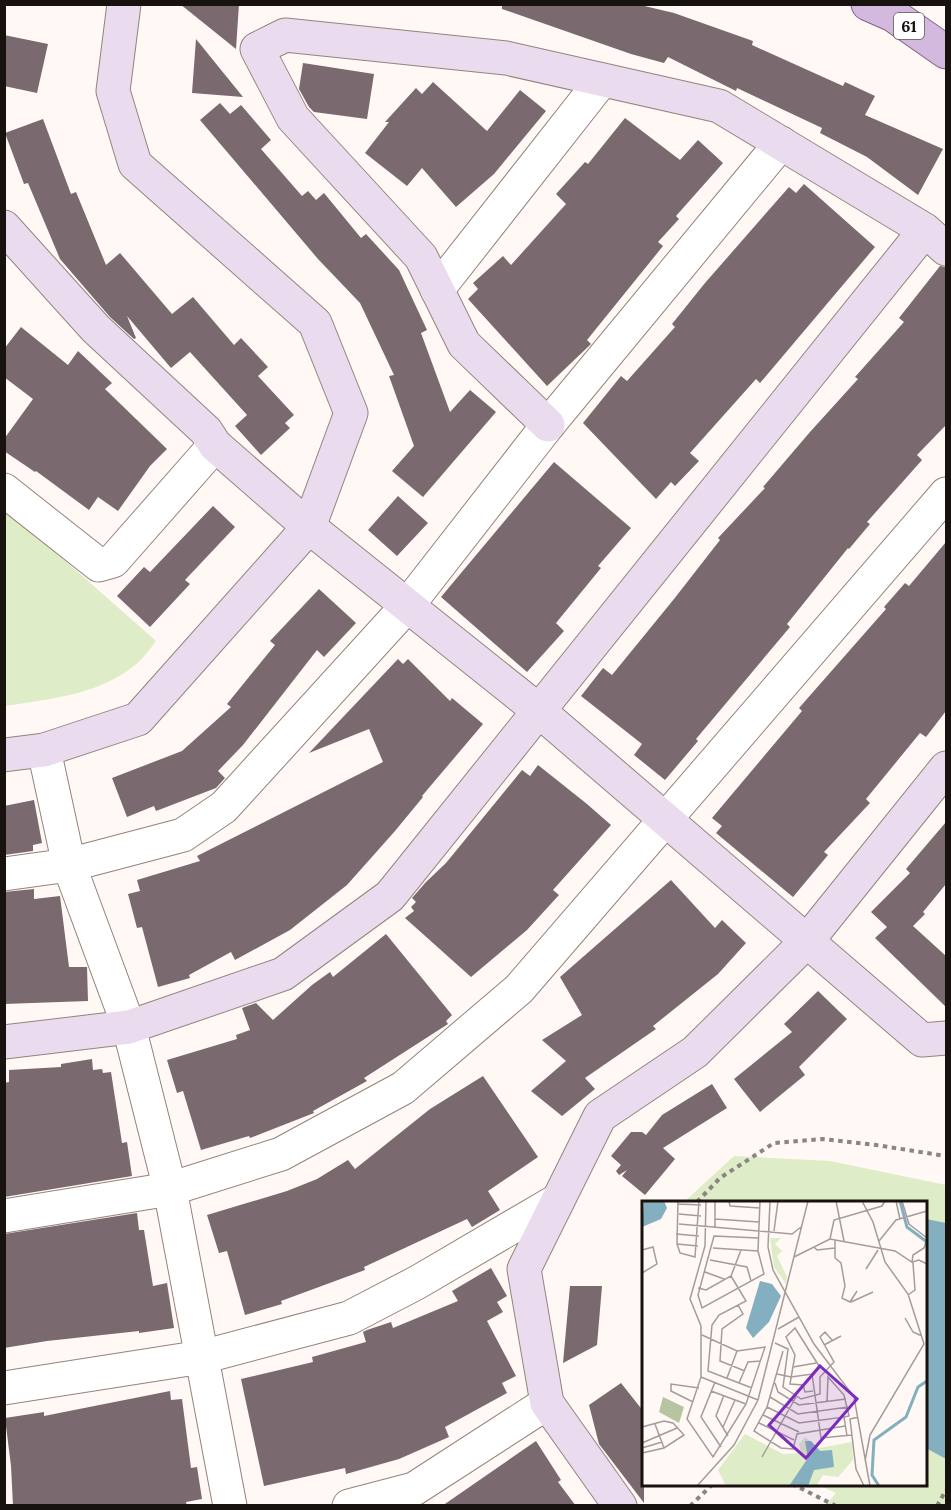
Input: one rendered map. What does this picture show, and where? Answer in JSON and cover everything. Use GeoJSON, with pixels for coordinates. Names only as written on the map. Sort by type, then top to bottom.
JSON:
{"type":"FeatureCollection","features":[{"type":"Feature","properties":{"kind":"main road","name":"61"},"geometry":{"type":"LineString","coordinates":[[868,4],[893,15],[946,52]]}},
{"type":"Feature","properties":{"kind":"street"},"geometry":{"type":"LineString","coordinates":[[4,755],[44,750],[138,719],[309,527],[351,413],[315,323],[135,164],[113,91],[124,4]]}},
{"type":"Feature","properties":{"kind":"street"},"geometry":{"type":"LineString","coordinates":[[4,1042],[129,1027],[283,974],[390,896],[538,710],[936,239],[719,106],[506,58],[285,35],[258,49],[293,118],[420,257],[464,344],[548,425]]}},
{"type":"Feature","properties":{"kind":"street"},"geometry":{"type":"LineString","coordinates":[[437,290],[602,80]]}},
{"type":"Feature","properties":{"kind":"street"},"geometry":{"type":"LineString","coordinates":[[4,874],[69,865],[183,835],[224,807],[407,606],[548,425],[781,143]]}},
{"type":"Feature","properties":{"kind":"street"},"geometry":{"type":"LineString","coordinates":[[4,227],[96,329],[206,431],[215,445],[309,527],[538,710],[922,1040],[946,1038]]}},
{"type":"Feature","properties":{"kind":"street"},"geometry":{"type":"LineString","coordinates":[[4,490],[99,565],[113,561],[215,445]]}},
{"type":"Feature","properties":{"kind":"street"},"geometry":{"type":"LineString","coordinates":[[4,1216],[170,1189],[281,1154],[403,1088],[519,989],[946,494]]}},
{"type":"Feature","properties":{"kind":"street"},"geometry":{"type":"LineString","coordinates":[[44,750],[69,865],[129,1027],[170,1189],[230,1506]]}},
{"type":"Feature","properties":{"kind":"street"},"geometry":{"type":"LineString","coordinates":[[620,1506],[547,1403],[524,1269],[600,1116],[695,1052],[807,941],[946,768]]}},
{"type":"Feature","properties":{"kind":"street"},"geometry":{"type":"LineString","coordinates":[[4,1388],[202,1358],[349,1318],[418,1282],[558,1200]]}},
{"type":"Feature","properties":{"kind":"street"},"geometry":{"type":"LineString","coordinates":[[349,1506],[414,1489],[547,1403]]}},
{"type":"Feature","properties":{"kind":"path"},"geometry":{"type":"LineString","coordinates":[[699,1201],[720,1178],[774,1143],[822,1139],[876,1144],[946,1156]]}},
{"type":"Feature","properties":{"kind":"path"},"geometry":{"type":"LineString","coordinates":[[690,1506],[712,1486]]}},
{"type":"Feature","properties":{"kind":"path"},"geometry":{"type":"LineString","coordinates":[[794,1486],[836,1506]]}},
{"type":"Feature","properties":{"kind":"path"},"geometry":{"type":"LineString","coordinates":[[937,1506],[946,1490]]}},
{"type":"Feature","properties":{"kind":"green space"},"geometry":{"type":"Polygon","coordinates":[[[4,514],[12,514],[156,641],[138,663],[121,675],[90,689],[56,698],[5,706],[4,514]]]}},
{"type":"Feature","properties":{"kind":"green space"},"geometry":{"type":"Polygon","coordinates":[[[734,1156],[830,1161],[946,1185],[946,1505],[826,1505],[836,1493],[821,1486],[927,1486],[927,1201],[685,1201],[734,1156]]]}},
{"type":"Feature","properties":{"kind":"water"},"geometry":{"type":"Polygon","coordinates":[[[927,1219],[946,1223],[946,1459],[927,1449],[927,1219]]]}},
{"type":"Feature","properties":{"kind":"building"},"geometry":{"type":"Polygon","coordinates":[[[180,4],[239,4],[236,49],[180,4]]]}},
{"type":"Feature","properties":{"kind":"building"},"geometry":{"type":"Polygon","coordinates":[[[502,4],[636,4],[674,13],[753,41],[752,45],[843,86],[845,82],[875,96],[865,115],[943,149],[918,195],[867,157],[820,133],[822,128],[737,88],[736,91],[668,57],[664,63],[631,54],[502,9],[502,4]]]}},
{"type":"Feature","properties":{"kind":"building"},"geometry":{"type":"Polygon","coordinates":[[[4,35],[48,44],[37,93],[4,86],[4,35]]]}},
{"type":"Feature","properties":{"kind":"building"},"geometry":{"type":"Polygon","coordinates":[[[196,39],[243,97],[192,93],[196,39]]]}},
{"type":"Feature","properties":{"kind":"building"},"geometry":{"type":"Polygon","coordinates":[[[303,63],[374,74],[367,119],[314,112],[299,89],[303,63]]]}},
{"type":"Feature","properties":{"kind":"building"},"geometry":{"type":"Polygon","coordinates":[[[433,82],[487,131],[520,90],[546,111],[494,174],[456,207],[422,168],[407,186],[365,153],[389,122],[385,122],[416,88],[422,94],[433,82]]]}},
{"type":"Feature","properties":{"kind":"building"},"geometry":{"type":"Polygon","coordinates":[[[220,103],[230,114],[241,105],[271,140],[261,149],[302,196],[308,191],[316,200],[324,193],[361,238],[366,234],[399,270],[427,330],[421,333],[450,412],[470,390],[496,412],[423,497],[392,471],[414,446],[389,376],[394,375],[360,303],[318,259],[200,120],[220,103]]]}},
{"type":"Feature","properties":{"kind":"building"},"geometry":{"type":"Polygon","coordinates":[[[625,118],[680,160],[698,140],[723,163],[676,216],[679,219],[658,242],[663,246],[587,340],[591,344],[547,386],[468,299],[478,289],[473,283],[503,256],[511,265],[566,204],[556,194],[585,162],[588,164],[625,118]]]}},
{"type":"Feature","properties":{"kind":"building"},"geometry":{"type":"Polygon","coordinates":[[[43,119],[71,194],[76,192],[106,265],[120,253],[172,314],[193,297],[234,345],[241,338],[268,367],[258,376],[294,415],[285,423],[290,428],[261,455],[235,426],[247,415],[190,352],[171,368],[127,316],[136,338],[134,339],[110,317],[60,259],[28,183],[24,184],[5,133],[43,119]]]}},
{"type":"Feature","properties":{"kind":"building"},"geometry":{"type":"Polygon","coordinates":[[[804,184],[875,247],[760,383],[756,379],[690,453],[699,461],[675,486],[671,482],[656,499],[583,423],[621,376],[627,381],[675,327],[672,324],[705,283],[789,187],[796,193],[804,184]]]}},
{"type":"Feature","properties":{"kind":"building"},"geometry":{"type":"Polygon","coordinates":[[[940,266],[946,267],[946,425],[917,455],[922,460],[867,522],[870,524],[787,624],[790,627],[696,739],[698,741],[665,780],[634,755],[642,744],[581,696],[603,668],[612,675],[720,540],[718,538],[765,488],[763,487],[858,379],[855,377],[904,322],[899,318],[940,266]]]}},
{"type":"Feature","properties":{"kind":"building"},"geometry":{"type":"Polygon","coordinates":[[[21,327],[68,365],[78,351],[112,383],[105,389],[167,449],[150,466],[118,511],[98,497],[89,510],[36,471],[4,451],[4,439],[33,399],[4,377],[4,349],[21,327]]]}},
{"type":"Feature","properties":{"kind":"building"},"geometry":{"type":"Polygon","coordinates":[[[554,462],[631,528],[598,566],[601,568],[556,623],[564,631],[527,672],[441,597],[554,462]]]}},
{"type":"Feature","properties":{"kind":"building"},"geometry":{"type":"Polygon","coordinates":[[[398,496],[428,523],[397,556],[368,530],[398,496]]]}},
{"type":"Feature","properties":{"kind":"building"},"geometry":{"type":"Polygon","coordinates":[[[213,506],[235,527],[185,580],[190,584],[150,627],[117,596],[144,567],[150,572],[213,506]]]}},
{"type":"Feature","properties":{"kind":"building"},"geometry":{"type":"Polygon","coordinates":[[[946,542],[946,711],[926,737],[920,733],[866,799],[870,803],[824,852],[828,855],[793,897],[716,833],[722,826],[712,818],[802,711],[799,708],[886,609],[884,607],[905,583],[909,586],[946,542]]]}},
{"type":"Feature","properties":{"kind":"building"},"geometry":{"type":"Polygon","coordinates":[[[319,589],[356,623],[324,657],[317,650],[243,745],[218,771],[225,778],[216,788],[156,811],[154,806],[127,817],[112,778],[182,751],[231,707],[227,704],[275,645],[270,641],[319,589]]]}},
{"type":"Feature","properties":{"kind":"building"},"geometry":{"type":"Polygon","coordinates":[[[398,659],[403,664],[408,659],[450,701],[452,698],[483,724],[395,831],[347,885],[290,930],[235,960],[231,952],[189,975],[190,978],[158,987],[142,927],[137,928],[128,894],[140,891],[137,880],[200,861],[197,856],[383,762],[369,729],[309,753],[398,659]]]}},
{"type":"Feature","properties":{"kind":"building"},"geometry":{"type":"Polygon","coordinates":[[[538,765],[611,825],[553,890],[559,895],[527,930],[471,977],[405,918],[414,911],[411,907],[416,902],[412,898],[446,863],[522,770],[530,776],[538,765]]]}},
{"type":"Feature","properties":{"kind":"building"},"geometry":{"type":"Polygon","coordinates":[[[34,800],[42,843],[33,845],[33,851],[4,855],[4,806],[34,800]]]}},
{"type":"Feature","properties":{"kind":"building"},"geometry":{"type":"Polygon","coordinates":[[[946,822],[946,884],[923,912],[925,914],[913,926],[946,956],[946,1007],[875,938],[887,927],[871,912],[910,873],[906,869],[946,822]]]}},
{"type":"Feature","properties":{"kind":"building"},"geometry":{"type":"Polygon","coordinates":[[[671,880],[715,928],[722,920],[746,943],[718,974],[653,1026],[656,1029],[585,1078],[595,1089],[562,1116],[531,1091],[566,1061],[542,1040],[582,1015],[560,977],[671,880]]]}},
{"type":"Feature","properties":{"kind":"building"},"geometry":{"type":"Polygon","coordinates":[[[34,889],[34,899],[60,896],[69,967],[87,967],[88,1001],[4,1004],[4,892],[34,889]]]}},
{"type":"Feature","properties":{"kind":"building"},"geometry":{"type":"Polygon","coordinates":[[[386,934],[452,1015],[446,1021],[448,1024],[364,1078],[367,1081],[313,1111],[314,1113],[250,1138],[249,1136],[201,1150],[183,1091],[177,1093],[167,1060],[237,1039],[236,1035],[250,1030],[242,1008],[256,1003],[273,1020],[312,985],[330,972],[333,977],[386,934]]]}},
{"type":"Feature","properties":{"kind":"building"},"geometry":{"type":"Polygon","coordinates":[[[818,991],[847,1019],[799,1067],[805,1075],[760,1112],[734,1079],[792,1032],[784,1024],[818,991]]]}},
{"type":"Feature","properties":{"kind":"building"},"geometry":{"type":"Polygon","coordinates":[[[92,1059],[93,1070],[102,1069],[103,1073],[111,1072],[122,1143],[127,1142],[132,1176],[4,1197],[4,1083],[9,1082],[9,1070],[61,1067],[61,1064],[92,1059]]]}},
{"type":"Feature","properties":{"kind":"building"},"geometry":{"type":"Polygon","coordinates":[[[483,1076],[538,1157],[488,1191],[500,1210],[472,1227],[467,1219],[364,1267],[365,1270],[281,1301],[282,1304],[245,1315],[227,1251],[219,1253],[207,1215],[287,1191],[317,1179],[348,1160],[355,1169],[430,1109],[483,1076]]]}},
{"type":"Feature","properties":{"kind":"building"},"geometry":{"type":"Polygon","coordinates":[[[712,1084],[727,1108],[663,1148],[675,1159],[645,1195],[622,1176],[627,1170],[619,1175],[616,1171],[621,1165],[611,1156],[631,1132],[642,1132],[646,1135],[662,1115],[712,1084]]]}},
{"type":"Feature","properties":{"kind":"building"},"geometry":{"type":"Polygon","coordinates":[[[137,1213],[139,1230],[144,1230],[153,1286],[167,1283],[174,1328],[47,1341],[4,1348],[4,1234],[137,1213]]]}},
{"type":"Feature","properties":{"kind":"building"},"geometry":{"type":"Polygon","coordinates":[[[491,1268],[507,1296],[497,1302],[503,1312],[487,1321],[516,1376],[502,1383],[507,1393],[445,1427],[449,1437],[399,1459],[346,1474],[345,1468],[264,1486],[241,1379],[313,1362],[312,1357],[366,1342],[363,1332],[367,1330],[391,1322],[393,1328],[458,1301],[452,1291],[491,1268]]]}},
{"type":"Feature","properties":{"kind":"building"},"geometry":{"type":"Polygon","coordinates":[[[570,1286],[602,1286],[597,1345],[563,1363],[570,1286]]]}},
{"type":"Feature","properties":{"kind":"building"},"geometry":{"type":"Polygon","coordinates":[[[621,1383],[642,1409],[644,1503],[599,1444],[589,1405],[621,1383]]]}},
{"type":"Feature","properties":{"kind":"building"},"geometry":{"type":"Polygon","coordinates":[[[170,1391],[171,1400],[182,1399],[191,1468],[197,1467],[202,1499],[186,1502],[187,1506],[13,1506],[5,1418],[44,1412],[44,1416],[170,1391]]]}},
{"type":"Feature","properties":{"kind":"building"},"geometry":{"type":"Polygon","coordinates":[[[536,1441],[561,1480],[558,1482],[576,1506],[442,1506],[536,1441]]]}}]}
